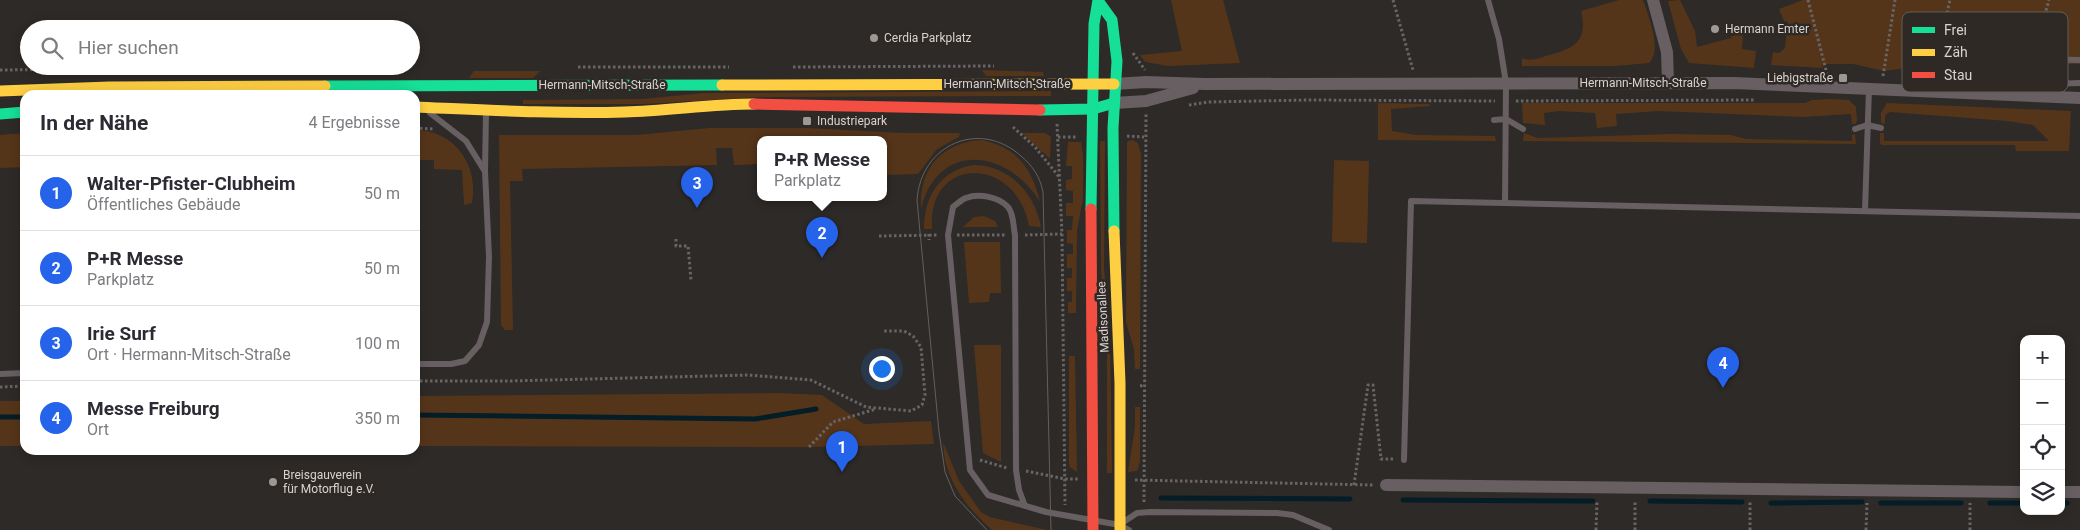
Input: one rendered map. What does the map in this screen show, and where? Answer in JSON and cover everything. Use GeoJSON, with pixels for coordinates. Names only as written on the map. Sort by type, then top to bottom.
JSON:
{"type":"FeatureCollection","features":[{"type":"Feature","properties":{"kind":"main road","name":"Madisonallee"},"geometry":{"type":"LineString","coordinates":[[1093,525],[1091,213],[1094,24],[1098,1]]}},
{"type":"Feature","properties":{"kind":"main road","name":"Madisonallee"},"geometry":{"type":"LineString","coordinates":[[1098,1],[1112,20],[1117,61],[1114,103],[1123,528]]}},
{"type":"Feature","properties":{"kind":"main road","name":"Hermann-Mitsch-Straße"},"geometry":{"type":"LineString","coordinates":[[20,90],[82,87],[1114,84]]}},
{"type":"Feature","properties":{"kind":"main road"},"geometry":{"type":"LineString","coordinates":[[486,109],[487,86]]}},
{"type":"Feature","properties":{"kind":"main road","name":"Hermann-Mitsch-Straße"},"geometry":{"type":"LineString","coordinates":[[0,91],[20,90]]}},
{"type":"Feature","properties":{"kind":"main road","name":"Hermann-Mitsch-Straße"},"geometry":{"type":"LineString","coordinates":[[420,107],[626,112],[714,104],[818,105],[925,110],[1093,109],[1114,103]]}},
{"type":"Feature","properties":{"kind":"main road"},"geometry":{"type":"LineString","coordinates":[[0,114],[20,112]]}},
{"type":"Feature","properties":{"kind":"street"},"geometry":{"type":"LineString","coordinates":[[1653,0],[1667,52],[1668,82]]}},
{"type":"Feature","properties":{"kind":"street","name":"Hermann-Mitsch-Straße"},"geometry":{"type":"LineString","coordinates":[[1114,84],[1146,82],[1205,84],[1668,82],[1902,90]]}},
{"type":"Feature","properties":{"kind":"street","name":"Hermann-Mitsch-Straße"},"geometry":{"type":"LineString","coordinates":[[1114,103],[1146,101],[1205,84]]}},
{"type":"Feature","properties":{"kind":"street","name":"Hermann-Mitsch-Straße"},"geometry":{"type":"LineString","coordinates":[[1951,92],[2080,98]]}},
{"type":"Feature","properties":{"kind":"street"},"geometry":{"type":"LineString","coordinates":[[1386,485],[2020,492]]}},
{"type":"Feature","properties":{"kind":"street"},"geometry":{"type":"LineString","coordinates":[[2065,492],[2080,492]]}},
{"type":"Feature","properties":{"kind":"lane"},"geometry":{"type":"LineString","coordinates":[[1488,0],[1499,39],[1506,83],[1505,203]]}},
{"type":"Feature","properties":{"kind":"lane"},"geometry":{"type":"LineString","coordinates":[[1865,211],[1867,125],[1876,89]]}},
{"type":"Feature","properties":{"kind":"lane"},"geometry":{"type":"LineString","coordinates":[[2033,96],[2038,92]]}},
{"type":"Feature","properties":{"kind":"lane"},"geometry":{"type":"LineString","coordinates":[[420,108],[466,141],[485,171]]}},
{"type":"Feature","properties":{"kind":"lane"},"geometry":{"type":"LineString","coordinates":[[420,364],[451,364],[465,361],[482,338],[487,322],[489,290],[488,215],[485,171],[486,109]]}},
{"type":"Feature","properties":{"kind":"lane"},"geometry":{"type":"LineString","coordinates":[[1494,120],[1506,119],[1523,129]]}},
{"type":"Feature","properties":{"kind":"lane"},"geometry":{"type":"LineString","coordinates":[[1855,129],[1867,125],[1881,128]]}},
{"type":"Feature","properties":{"kind":"lane"},"geometry":{"type":"LineString","coordinates":[[1025,506],[1019,490],[1016,470],[1015,234],[1008,208],[996,199],[982,196],[966,198],[953,207],[948,235],[970,470],[988,495],[1025,506],[1066,516],[1093,525],[1123,528],[1137,514],[1150,512],[1277,513],[1293,514],[1329,530]]}},
{"type":"Feature","properties":{"kind":"lane"},"geometry":{"type":"LineString","coordinates":[[1404,460],[1411,201],[2080,216]]}},
{"type":"Feature","properties":{"kind":"lane"},"geometry":{"type":"LineString","coordinates":[[0,374],[20,373]]}},
{"type":"Feature","properties":{"kind":"path"},"geometry":{"type":"LineString","coordinates":[[1393,0],[1417,83]]}},
{"type":"Feature","properties":{"kind":"path"},"geometry":{"type":"LineString","coordinates":[[1808,0],[1826,64],[1829,86]]}},
{"type":"Feature","properties":{"kind":"path"},"geometry":{"type":"LineString","coordinates":[[1876,89],[1895,0]]}},
{"type":"Feature","properties":{"kind":"path"},"geometry":{"type":"LineString","coordinates":[[1133,54],[1138,62],[1145,66],[1146,71]]}},
{"type":"Feature","properties":{"kind":"path"},"geometry":{"type":"LineString","coordinates":[[1182,106],[1208,102],[1298,100],[1730,100]]}},
{"type":"Feature","properties":{"kind":"path"},"geometry":{"type":"LineString","coordinates":[[1144,501],[1144,137],[1146,117],[1152,114]]}},
{"type":"Feature","properties":{"kind":"path"},"geometry":{"type":"LineString","coordinates":[[1003,126],[1022,127]]}},
{"type":"Feature","properties":{"kind":"path"},"geometry":{"type":"LineString","coordinates":[[1012,127],[1035,147],[1060,178]]}},
{"type":"Feature","properties":{"kind":"path"},"geometry":{"type":"LineString","coordinates":[[1051,127],[1057,128],[1060,178],[1066,516]]}},
{"type":"Feature","properties":{"kind":"path"},"geometry":{"type":"LineString","coordinates":[[929,234],[929,240]]}},
{"type":"Feature","properties":{"kind":"path"},"geometry":{"type":"LineString","coordinates":[[880,236],[1015,234],[1041,236],[1062,234]]}},
{"type":"Feature","properties":{"kind":"path"},"geometry":{"type":"LineString","coordinates":[[676,238],[676,246],[688,246],[691,280]]}},
{"type":"Feature","properties":{"kind":"path"},"geometry":{"type":"LineString","coordinates":[[420,381],[508,382],[748,375],[811,380],[866,407],[910,411],[922,405],[926,395],[921,347],[913,336],[904,332],[883,331]]}},
{"type":"Feature","properties":{"kind":"path"},"geometry":{"type":"LineString","coordinates":[[1354,485],[1368,385],[1373,385],[1381,459],[1404,460]]}},
{"type":"Feature","properties":{"kind":"path"},"geometry":{"type":"LineString","coordinates":[[0,387],[20,386]]}},
{"type":"Feature","properties":{"kind":"path"},"geometry":{"type":"LineString","coordinates":[[1140,386],[1145,386]]}},
{"type":"Feature","properties":{"kind":"path"},"geometry":{"type":"LineString","coordinates":[[809,447],[832,422],[876,409]]}},
{"type":"Feature","properties":{"kind":"path"},"geometry":{"type":"LineString","coordinates":[[985,460],[1001,466]]}},
{"type":"Feature","properties":{"kind":"path"},"geometry":{"type":"LineString","coordinates":[[1030,472],[1053,475],[1064,479],[1076,479]]}},
{"type":"Feature","properties":{"kind":"path"},"geometry":{"type":"LineString","coordinates":[[1145,481],[1366,485]]}},
{"type":"Feature","properties":{"kind":"path"},"geometry":{"type":"LineString","coordinates":[[1596,530],[1597,487]]}},
{"type":"Feature","properties":{"kind":"path"},"geometry":{"type":"LineString","coordinates":[[1635,488],[1635,530]]}},
{"type":"Feature","properties":{"kind":"path"},"geometry":{"type":"LineString","coordinates":[[1750,488],[1750,530]]}},
{"type":"Feature","properties":{"kind":"path"},"geometry":{"type":"LineString","coordinates":[[1866,530],[1867,490]]}},
{"type":"Feature","properties":{"kind":"path"},"geometry":{"type":"LineString","coordinates":[[1970,491],[1970,530]]}},
{"type":"Feature","properties":{"kind":"shaded area"},"geometry":{"type":"Polygon","coordinates":[[[1171,0],[1223,0],[1240,63],[1168,66],[1145,62],[1140,55],[1182,51],[1171,0]]]}},
{"type":"Feature","properties":{"kind":"shaded area"},"geometry":{"type":"Polygon","coordinates":[[[1619,0],[1643,0],[1655,41],[1655,50],[1649,63],[1615,66],[1522,66],[1522,58],[1532,60],[1539,58],[1566,49],[1577,42],[1583,30],[1581,11],[1619,0]]]}},
{"type":"Feature","properties":{"kind":"shaded area"},"geometry":{"type":"Polygon","coordinates":[[[1680,0],[1695,31],[1697,47],[1743,34],[1742,49],[1756,51],[1754,68],[1689,63],[1681,49],[1668,1],[1680,0]]]}},
{"type":"Feature","properties":{"kind":"shaded area"},"geometry":{"type":"Polygon","coordinates":[[[1803,0],[2080,0],[2080,64],[2068,64],[2068,12],[1902,12],[1902,69],[1884,71],[1853,64],[1822,64],[1823,68],[1771,65],[1773,52],[1779,53],[1785,48],[1788,22],[1784,21],[1779,9],[1803,0]]]}},
{"type":"Feature","properties":{"kind":"shaded area"},"geometry":{"type":"Polygon","coordinates":[[[982,70],[1043,72],[1044,76],[986,76],[982,70]]]}},
{"type":"Feature","properties":{"kind":"shaded area"},"geometry":{"type":"Polygon","coordinates":[[[474,71],[540,71],[533,78],[469,78],[474,71]]]}},
{"type":"Feature","properties":{"kind":"shaded area"},"geometry":{"type":"Polygon","coordinates":[[[1051,91],[1051,96],[761,97],[645,104],[523,104],[523,100],[643,99],[704,93],[1051,91]]]}},
{"type":"Feature","properties":{"kind":"shaded area"},"geometry":{"type":"Polygon","coordinates":[[[1812,100],[1849,100],[1856,107],[1857,121],[1855,124],[1852,124],[1851,114],[1803,117],[1659,111],[1616,114],[1617,126],[1597,128],[1595,113],[1559,111],[1544,113],[1545,125],[1523,123],[1522,103],[1805,103],[1812,100]]]}},
{"type":"Feature","properties":{"kind":"shaded area"},"geometry":{"type":"Polygon","coordinates":[[[1378,103],[1429,104],[1431,106],[1391,109],[1392,131],[1416,135],[1495,136],[1496,141],[1378,140],[1378,103]]]}},
{"type":"Feature","properties":{"kind":"shaded area"},"geometry":{"type":"Polygon","coordinates":[[[1887,103],[2071,111],[2069,151],[2016,151],[2015,145],[1883,145],[1880,144],[1880,133],[1884,133],[1884,141],[2049,141],[2033,125],[2007,121],[1890,112],[1885,115],[1885,124],[1881,123],[1881,113],[1887,103]]]}},
{"type":"Feature","properties":{"kind":"shaded area"},"geometry":{"type":"Polygon","coordinates":[[[710,128],[807,128],[903,133],[960,133],[959,137],[937,149],[918,174],[887,175],[887,136],[757,136],[757,164],[734,165],[732,148],[716,148],[717,165],[522,169],[523,181],[510,181],[513,330],[505,330],[501,325],[499,135],[636,135],[710,128]]]}},
{"type":"Feature","properties":{"kind":"shaded area"},"geometry":{"type":"Polygon","coordinates":[[[420,131],[442,136],[461,153],[468,164],[472,176],[472,203],[464,205],[462,170],[434,169],[434,160],[420,160],[420,131]]]}},
{"type":"Feature","properties":{"kind":"shaded area"},"geometry":{"type":"Polygon","coordinates":[[[20,133],[20,167],[0,168],[0,135],[20,133]]]}},
{"type":"Feature","properties":{"kind":"shaded area"},"geometry":{"type":"Polygon","coordinates":[[[1022,133],[1045,133],[1051,137],[1050,159],[1022,133]]]}},
{"type":"Feature","properties":{"kind":"shaded area"},"geometry":{"type":"Polygon","coordinates":[[[1524,133],[1538,138],[1672,134],[1731,135],[1746,139],[1852,141],[1852,135],[1855,134],[1856,144],[1523,141],[1524,133]]]}},
{"type":"Feature","properties":{"kind":"shaded area"},"geometry":{"type":"Polygon","coordinates":[[[981,140],[1004,148],[1021,161],[1032,179],[1040,202],[1026,184],[1010,171],[993,163],[975,160],[958,162],[942,171],[930,187],[921,209],[921,195],[924,182],[935,161],[954,146],[981,140]]]}},
{"type":"Feature","properties":{"kind":"shaded area"},"geometry":{"type":"Polygon","coordinates":[[[1133,140],[1138,143],[1141,154],[1140,369],[1135,369],[1134,349],[1126,322],[1127,143],[1133,140]]]}},
{"type":"Feature","properties":{"kind":"shaded area"},"geometry":{"type":"Polygon","coordinates":[[[1100,141],[1105,141],[1104,268],[1110,334],[1112,473],[1107,473],[1107,351],[1101,269],[1100,141]]]}},
{"type":"Feature","properties":{"kind":"shaded area"},"geometry":{"type":"Polygon","coordinates":[[[1068,142],[1081,142],[1083,154],[1083,199],[1077,230],[1076,313],[1068,313],[1068,302],[1072,302],[1072,291],[1067,291],[1067,278],[1072,278],[1072,268],[1067,268],[1067,254],[1073,254],[1073,244],[1067,243],[1067,230],[1072,230],[1073,216],[1066,216],[1066,203],[1073,203],[1073,191],[1066,190],[1066,180],[1072,179],[1072,166],[1066,166],[1068,142]]]}},
{"type":"Feature","properties":{"kind":"shaded area"},"geometry":{"type":"Polygon","coordinates":[[[1334,160],[1369,161],[1367,243],[1332,242],[1334,160]]]}},
{"type":"Feature","properties":{"kind":"shaded area"},"geometry":{"type":"Polygon","coordinates":[[[973,165],[986,166],[998,170],[1018,183],[1033,203],[1041,227],[1029,226],[1021,203],[1008,186],[991,176],[974,173],[957,177],[943,187],[934,205],[932,229],[924,229],[927,206],[936,187],[951,173],[973,165]]]}},
{"type":"Feature","properties":{"kind":"shaded area"},"geometry":{"type":"Polygon","coordinates":[[[984,216],[995,221],[998,227],[963,227],[974,217],[984,216]]]}},
{"type":"Feature","properties":{"kind":"shaded area"},"geometry":{"type":"Polygon","coordinates":[[[964,242],[1000,242],[1001,293],[990,293],[989,302],[969,303],[964,242]]]}},
{"type":"Feature","properties":{"kind":"shaded area"},"geometry":{"type":"Polygon","coordinates":[[[974,345],[1001,345],[1001,462],[983,453],[974,345]]]}},
{"type":"Feature","properties":{"kind":"shaded area"},"geometry":{"type":"Polygon","coordinates":[[[1069,356],[1075,356],[1077,472],[1070,467],[1069,463],[1069,356]]]}},
{"type":"Feature","properties":{"kind":"shaded area"},"geometry":{"type":"Polygon","coordinates":[[[780,393],[822,395],[864,424],[931,421],[934,444],[809,447],[420,446],[420,396],[780,393]]]}},
{"type":"Feature","properties":{"kind":"shaded area"},"geometry":{"type":"Polygon","coordinates":[[[0,401],[20,401],[20,446],[0,446],[0,401]]]}},
{"type":"Feature","properties":{"kind":"shaded area"},"geometry":{"type":"Polygon","coordinates":[[[1135,407],[1140,407],[1140,462],[1137,471],[1128,472],[1135,427],[1135,407]]]}},
{"type":"Feature","properties":{"kind":"shaded area"},"geometry":{"type":"Polygon","coordinates":[[[943,442],[959,481],[981,512],[990,517],[1047,530],[992,530],[965,502],[958,491],[947,468],[943,442]]]}},
{"type":"Feature","properties":{"kind":"waterway"},"geometry":{"type":"LineString","coordinates":[[420,415],[755,419],[816,409]]}},
{"type":"Feature","properties":{"kind":"waterway"},"geometry":{"type":"LineString","coordinates":[[0,417],[20,417]]}},
{"type":"Feature","properties":{"kind":"waterway"},"geometry":{"type":"LineString","coordinates":[[1161,498],[1350,499]]}},
{"type":"Feature","properties":{"kind":"waterway"},"geometry":{"type":"LineString","coordinates":[[1403,500],[1593,501]]}},
{"type":"Feature","properties":{"kind":"waterway"},"geometry":{"type":"LineString","coordinates":[[1650,501],[1742,502]]}},
{"type":"Feature","properties":{"kind":"waterway"},"geometry":{"type":"LineString","coordinates":[[1771,503],[1862,502]]}},
{"type":"Feature","properties":{"kind":"waterway"},"geometry":{"type":"LineString","coordinates":[[1881,503],[1961,503]]}},
{"type":"Feature","properties":{"kind":"waterway"},"geometry":{"type":"LineString","coordinates":[[1990,503],[2020,503]]}},
{"type":"Feature","properties":{"kind":"tram line"},"geometry":{"type":"LineString","coordinates":[[987,530],[955,496],[945,472],[939,432],[917,200],[921,181],[929,164],[941,152],[955,143],[971,139],[988,139],[1005,145],[1021,156],[1035,172],[1043,192],[1051,530]]}},
{"type":"Feature","properties":{"kind":"traffic: fast"},"geometry":{"type":"LineString","coordinates":[[1091,209],[1094,24],[1098,0]]}},
{"type":"Feature","properties":{"kind":"traffic: fast"},"geometry":{"type":"LineString","coordinates":[[1099,2],[1112,20],[1117,61],[1113,128],[1114,231]]}},
{"type":"Feature","properties":{"kind":"traffic: fast"},"geometry":{"type":"LineString","coordinates":[[325,86],[722,85]]}},
{"type":"Feature","properties":{"kind":"traffic: fast"},"geometry":{"type":"LineString","coordinates":[[1040,110],[1093,109],[1114,103]]}},
{"type":"Feature","properties":{"kind":"traffic: fast"},"geometry":{"type":"LineString","coordinates":[[0,114],[20,112]]}},
{"type":"Feature","properties":{"kind":"traffic: slow"},"geometry":{"type":"LineString","coordinates":[[722,85],[1114,84]]}},
{"type":"Feature","properties":{"kind":"traffic: slow"},"geometry":{"type":"LineString","coordinates":[[27,90],[109,87],[325,86]]}},
{"type":"Feature","properties":{"kind":"traffic: slow"},"geometry":{"type":"LineString","coordinates":[[0,91],[20,90]]}},
{"type":"Feature","properties":{"kind":"traffic: slow"},"geometry":{"type":"LineString","coordinates":[[420,107],[599,112],[754,104]]}},
{"type":"Feature","properties":{"kind":"traffic: slow"},"geometry":{"type":"LineString","coordinates":[[1114,231],[1120,383],[1120,530]]}},
{"type":"Feature","properties":{"kind":"traffic: jam"},"geometry":{"type":"LineString","coordinates":[[754,104],[1040,110]]}},
{"type":"Feature","properties":{"kind":"traffic: jam"},"geometry":{"type":"LineString","coordinates":[[1091,209],[1093,530]]}},
{"type":"Feature","properties":{"kind":"place","name":"Hermann Emter"},"geometry":{"type":"Point","coordinates":[1715,29]}},
{"type":"Feature","properties":{"kind":"place","name":"Cerdia Parkplatz"},"geometry":{"type":"Point","coordinates":[874,38]}},
{"type":"Feature","properties":{"kind":"place","name":"Liebigstraße"},"geometry":{"type":"Point","coordinates":[1843,78]}},
{"type":"Feature","properties":{"kind":"place","name":"Industriepark"},"geometry":{"type":"Point","coordinates":[807,121]}},
{"type":"Feature","properties":{"kind":"place","name":"Irie Surf"},"geometry":{"type":"Point","coordinates":[697,208]}},
{"type":"Feature","properties":{"kind":"place","name":"P+R Messe"},"geometry":{"type":"Point","coordinates":[822,258]}},
{"type":"Feature","properties":{"kind":"place","name":"Messe Freiburg"},"geometry":{"type":"Point","coordinates":[1723,388]}},
{"type":"Feature","properties":{"kind":"place","name":"Walter-Pfister-Clubheim"},"geometry":{"type":"Point","coordinates":[842,472]}},
{"type":"Feature","properties":{"kind":"place","name":"Breisgauverein für Motorflug e.V."},"geometry":{"type":"Point","coordinates":[273,482]}}]}
